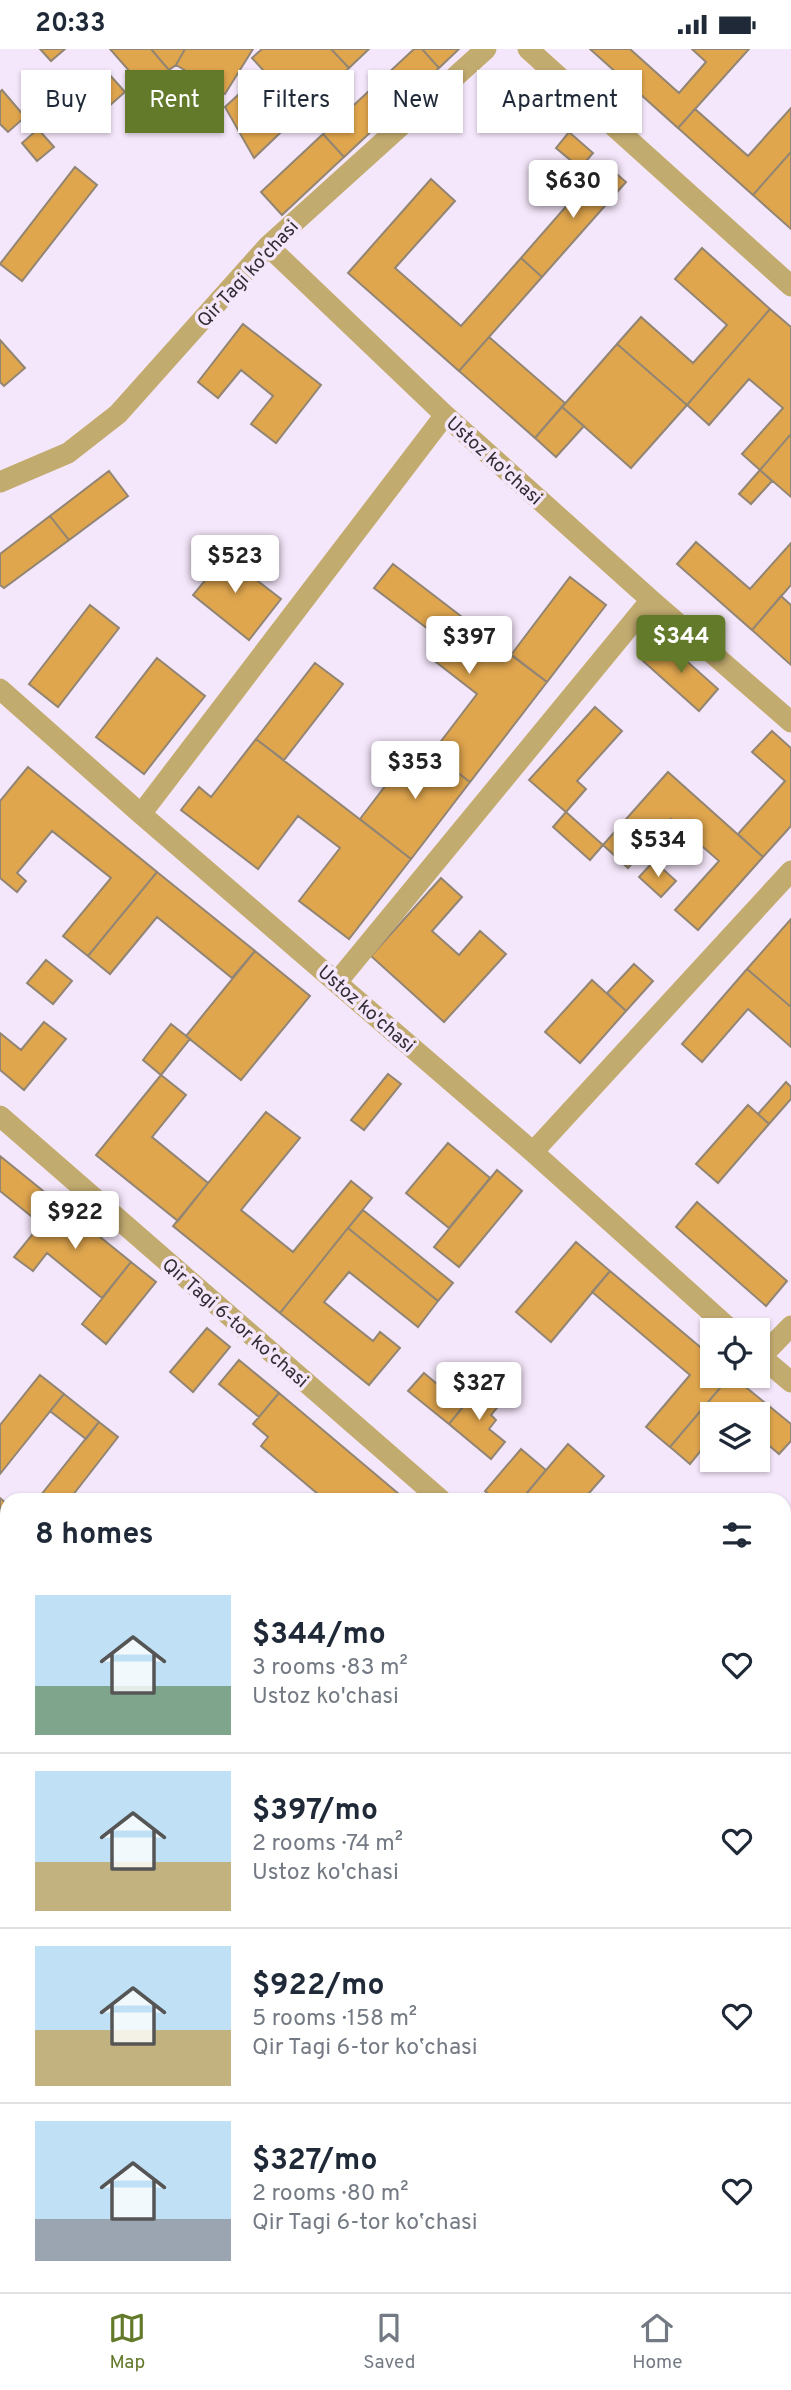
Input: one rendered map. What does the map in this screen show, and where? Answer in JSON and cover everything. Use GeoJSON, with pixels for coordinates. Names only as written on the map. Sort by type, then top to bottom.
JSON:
{"type":"FeatureCollection","features":[{"type":"Feature","properties":{"kind":"street","name":"Qir Tagi ko'chasi"},"geometry":{"type":"LineString","coordinates":[[0,482],[68,453],[118,414],[268,246],[486,49]]}},
{"type":"Feature","properties":{"kind":"street"},"geometry":{"type":"LineString","coordinates":[[528,49],[791,286]]}},
{"type":"Feature","properties":{"kind":"street","name":"Ustoz ko'chasi"},"geometry":{"type":"LineString","coordinates":[[268,246],[445,415],[791,722]]}},
{"type":"Feature","properties":{"kind":"street"},"geometry":{"type":"LineString","coordinates":[[141,814],[445,415]]}},
{"type":"Feature","properties":{"kind":"street"},"geometry":{"type":"LineString","coordinates":[[337,982],[651,600]]}},
{"type":"Feature","properties":{"kind":"street","name":"Ustoz ko'chasi"},"geometry":{"type":"LineString","coordinates":[[0,688],[141,814],[533,1151],[718,1318]]}},
{"type":"Feature","properties":{"kind":"street"},"geometry":{"type":"LineString","coordinates":[[533,1151],[791,871]]}},
{"type":"Feature","properties":{"kind":"street","name":"Qir Tagi 6-tor koʼchasi"},"geometry":{"type":"LineString","coordinates":[[0,1116],[433,1493]]}},
{"type":"Feature","properties":{"kind":"street"},"geometry":{"type":"LineString","coordinates":[[770,1345],[791,1325]]}},
{"type":"Feature","properties":{"kind":"street"},"geometry":{"type":"LineString","coordinates":[[770,1364],[791,1382]]}},
{"type":"Feature","properties":{"kind":"building"},"geometry":{"type":"Polygon","coordinates":[[[40,49],[65,49],[51,61],[40,49]]]}},
{"type":"Feature","properties":{"kind":"building"},"geometry":{"type":"Polygon","coordinates":[[[110,49],[151,49],[169,70],[128,70],[110,49]]]}},
{"type":"Feature","properties":{"kind":"building"},"geometry":{"type":"Polygon","coordinates":[[[151,49],[185,49],[176,65],[169,70],[151,49]]]}},
{"type":"Feature","properties":{"kind":"building"},"geometry":{"type":"Polygon","coordinates":[[[185,49],[253,49],[225,94],[224,70],[184,70],[176,65],[185,49]]]}},
{"type":"Feature","properties":{"kind":"building"},"geometry":{"type":"Polygon","coordinates":[[[262,49],[331,49],[349,68],[263,70],[252,58],[262,49]]]}},
{"type":"Feature","properties":{"kind":"building"},"geometry":{"type":"Polygon","coordinates":[[[331,49],[369,49],[349,68],[331,49]]]}},
{"type":"Feature","properties":{"kind":"building"},"geometry":{"type":"Polygon","coordinates":[[[414,49],[422,49],[439,68],[437,70],[391,70],[414,49]]]}},
{"type":"Feature","properties":{"kind":"building"},"geometry":{"type":"Polygon","coordinates":[[[422,49],[459,49],[439,68],[422,49]]]}},
{"type":"Feature","properties":{"kind":"building"},"geometry":{"type":"Polygon","coordinates":[[[590,49],[630,49],[679,93],[706,62],[692,49],[749,49],[678,128],[642,96],[642,70],[613,70],[590,49]]]}},
{"type":"Feature","properties":{"kind":"building"},"geometry":{"type":"Polygon","coordinates":[[[111,76],[125,92],[111,104],[111,76]]]}},
{"type":"Feature","properties":{"kind":"building"},"geometry":{"type":"Polygon","coordinates":[[[2,90],[21,112],[21,121],[8,132],[0,124],[2,90]]]}},
{"type":"Feature","properties":{"kind":"building"},"geometry":{"type":"Polygon","coordinates":[[[368,92],[370,133],[344,157],[323,134],[354,133],[354,105],[368,92]]]}},
{"type":"Feature","properties":{"kind":"building"},"geometry":{"type":"Polygon","coordinates":[[[238,95],[238,130],[225,107],[238,95]]]}},
{"type":"Feature","properties":{"kind":"building"},"geometry":{"type":"Polygon","coordinates":[[[791,108],[791,152],[753,195],[678,128],[695,109],[748,156],[791,108]]]}},
{"type":"Feature","properties":{"kind":"building"},"geometry":{"type":"Polygon","coordinates":[[[33,133],[42,133],[54,147],[37,161],[22,143],[33,133]]]}},
{"type":"Feature","properties":{"kind":"building"},"geometry":{"type":"Polygon","coordinates":[[[240,133],[280,133],[254,158],[240,133]]]}},
{"type":"Feature","properties":{"kind":"building"},"geometry":{"type":"Polygon","coordinates":[[[570,133],[593,153],[580,168],[556,148],[570,133]]]}},
{"type":"Feature","properties":{"kind":"building"},"geometry":{"type":"Polygon","coordinates":[[[323,134],[344,157],[282,215],[261,192],[323,134]]]}},
{"type":"Feature","properties":{"kind":"building"},"geometry":{"type":"Polygon","coordinates":[[[791,152],[791,229],[753,195],[791,152]]]}},
{"type":"Feature","properties":{"kind":"building"},"geometry":{"type":"Polygon","coordinates":[[[604,163],[626,182],[542,277],[521,258],[604,163]]]}},
{"type":"Feature","properties":{"kind":"building"},"geometry":{"type":"Polygon","coordinates":[[[75,167],[97,185],[22,281],[0,264],[75,167]]]}},
{"type":"Feature","properties":{"kind":"building"},"geometry":{"type":"Polygon","coordinates":[[[431,179],[455,201],[395,268],[461,326],[521,258],[542,277],[459,371],[348,273],[431,179]]]}},
{"type":"Feature","properties":{"kind":"building"},"geometry":{"type":"Polygon","coordinates":[[[702,248],[770,309],[687,405],[617,344],[641,317],[693,363],[727,325],[675,279],[702,248]]]}},
{"type":"Feature","properties":{"kind":"building"},"geometry":{"type":"Polygon","coordinates":[[[770,309],[791,327],[791,434],[760,470],[742,454],[783,408],[749,379],[709,425],[687,405],[770,309]]]}},
{"type":"Feature","properties":{"kind":"building"},"geometry":{"type":"Polygon","coordinates":[[[243,324],[321,385],[276,443],[251,424],[273,396],[241,370],[218,398],[198,382],[243,324]]]}},
{"type":"Feature","properties":{"kind":"building"},"geometry":{"type":"Polygon","coordinates":[[[489,337],[565,403],[535,438],[459,371],[489,337]]]}},
{"type":"Feature","properties":{"kind":"building"},"geometry":{"type":"Polygon","coordinates":[[[0,340],[25,368],[4,386],[0,382],[0,340]]]}},
{"type":"Feature","properties":{"kind":"building"},"geometry":{"type":"Polygon","coordinates":[[[617,344],[687,405],[631,468],[562,407],[617,344]]]}},
{"type":"Feature","properties":{"kind":"building"},"geometry":{"type":"Polygon","coordinates":[[[562,407],[584,426],[556,457],[535,438],[562,407]]]}},
{"type":"Feature","properties":{"kind":"building"},"geometry":{"type":"Polygon","coordinates":[[[791,434],[791,497],[760,470],[791,434]]]}},
{"type":"Feature","properties":{"kind":"building"},"geometry":{"type":"Polygon","coordinates":[[[760,470],[772,481],[751,504],[739,494],[760,470]]]}},
{"type":"Feature","properties":{"kind":"building"},"geometry":{"type":"Polygon","coordinates":[[[109,471],[128,496],[69,540],[50,516],[109,471]]]}},
{"type":"Feature","properties":{"kind":"building"},"geometry":{"type":"Polygon","coordinates":[[[50,516],[69,540],[4,588],[0,585],[0,554],[50,516]]]}},
{"type":"Feature","properties":{"kind":"building"},"geometry":{"type":"Polygon","coordinates":[[[696,542],[750,589],[791,543],[791,585],[752,630],[677,564],[696,542]]]}},
{"type":"Feature","properties":{"kind":"building"},"geometry":{"type":"Polygon","coordinates":[[[217,549],[281,599],[249,640],[193,595],[207,578],[199,571],[217,549]]]}},
{"type":"Feature","properties":{"kind":"building"},"geometry":{"type":"Polygon","coordinates":[[[393,564],[547,682],[470,782],[432,753],[477,694],[436,662],[449,645],[374,588],[393,564]]]}},
{"type":"Feature","properties":{"kind":"building"},"geometry":{"type":"Polygon","coordinates":[[[570,577],[606,605],[547,682],[511,655],[570,577]]]}},
{"type":"Feature","properties":{"kind":"building"},"geometry":{"type":"Polygon","coordinates":[[[781,596],[791,605],[791,665],[752,630],[781,596]]]}},
{"type":"Feature","properties":{"kind":"building"},"geometry":{"type":"Polygon","coordinates":[[[90,605],[119,628],[58,707],[29,684],[90,605]]]}},
{"type":"Feature","properties":{"kind":"building"},"geometry":{"type":"Polygon","coordinates":[[[662,639],[718,689],[699,711],[643,661],[662,639]]]}},
{"type":"Feature","properties":{"kind":"building"},"geometry":{"type":"Polygon","coordinates":[[[157,658],[205,696],[144,774],[96,737],[157,658]]]}},
{"type":"Feature","properties":{"kind":"building"},"geometry":{"type":"Polygon","coordinates":[[[315,663],[343,684],[284,760],[256,739],[315,663]]]}},
{"type":"Feature","properties":{"kind":"building"},"geometry":{"type":"Polygon","coordinates":[[[595,707],[622,731],[577,781],[586,789],[566,812],[529,780],[595,707]]]}},
{"type":"Feature","properties":{"kind":"building"},"geometry":{"type":"Polygon","coordinates":[[[772,731],[791,748],[791,826],[763,857],[738,834],[785,781],[752,752],[772,731]]]}},
{"type":"Feature","properties":{"kind":"building"},"geometry":{"type":"Polygon","coordinates":[[[256,739],[411,859],[349,939],[299,901],[340,848],[298,816],[258,869],[181,810],[199,787],[211,797],[256,739]]]}},
{"type":"Feature","properties":{"kind":"building"},"geometry":{"type":"Polygon","coordinates":[[[418,743],[470,782],[411,859],[360,819],[418,743]]]}},
{"type":"Feature","properties":{"kind":"building"},"geometry":{"type":"Polygon","coordinates":[[[28,767],[157,872],[88,956],[63,936],[111,878],[52,831],[17,873],[26,881],[17,892],[0,878],[0,801],[28,767]]]}},
{"type":"Feature","properties":{"kind":"building"},"geometry":{"type":"Polygon","coordinates":[[[668,772],[763,857],[698,930],[675,910],[719,861],[671,819],[628,868],[603,845],[668,772]]]}},
{"type":"Feature","properties":{"kind":"building"},"geometry":{"type":"Polygon","coordinates":[[[566,812],[603,845],[590,860],[553,827],[566,812]]]}},
{"type":"Feature","properties":{"kind":"building"},"geometry":{"type":"Polygon","coordinates":[[[654,861],[676,881],[661,897],[639,877],[654,861]]]}},
{"type":"Feature","properties":{"kind":"building"},"geometry":{"type":"Polygon","coordinates":[[[157,872],[255,951],[232,978],[157,917],[110,974],[88,956],[157,872]]]}},
{"type":"Feature","properties":{"kind":"building"},"geometry":{"type":"Polygon","coordinates":[[[441,878],[462,897],[432,931],[459,955],[480,931],[506,954],[444,1022],[371,956],[441,878]]]}},
{"type":"Feature","properties":{"kind":"building"},"geometry":{"type":"Polygon","coordinates":[[[791,919],[791,1007],[747,969],[791,919]]]}},
{"type":"Feature","properties":{"kind":"building"},"geometry":{"type":"Polygon","coordinates":[[[255,951],[310,996],[241,1080],[186,1036],[255,951]]]}},
{"type":"Feature","properties":{"kind":"building"},"geometry":{"type":"Polygon","coordinates":[[[46,960],[72,981],[53,1004],[27,983],[46,960]]]}},
{"type":"Feature","properties":{"kind":"building"},"geometry":{"type":"Polygon","coordinates":[[[634,964],[653,981],[626,1011],[607,993],[634,964]]]}},
{"type":"Feature","properties":{"kind":"building"},"geometry":{"type":"Polygon","coordinates":[[[747,969],[791,1007],[791,1047],[748,1009],[702,1062],[682,1044],[747,969]]]}},
{"type":"Feature","properties":{"kind":"building"},"geometry":{"type":"Polygon","coordinates":[[[592,980],[626,1011],[580,1063],[545,1032],[592,980]]]}},
{"type":"Feature","properties":{"kind":"building"},"geometry":{"type":"Polygon","coordinates":[[[44,1022],[66,1039],[24,1090],[0,1070],[0,1033],[21,1050],[44,1022]]]}},
{"type":"Feature","properties":{"kind":"building"},"geometry":{"type":"Polygon","coordinates":[[[171,1024],[190,1039],[161,1075],[143,1060],[171,1024]]]}},
{"type":"Feature","properties":{"kind":"building"},"geometry":{"type":"Polygon","coordinates":[[[388,1074],[401,1084],[364,1130],[351,1120],[388,1074]]]}},
{"type":"Feature","properties":{"kind":"building"},"geometry":{"type":"Polygon","coordinates":[[[161,1075],[186,1095],[152,1137],[208,1183],[178,1221],[96,1155],[161,1075]]]}},
{"type":"Feature","properties":{"kind":"building"},"geometry":{"type":"Polygon","coordinates":[[[786,1082],[791,1087],[791,1099],[769,1124],[758,1114],[786,1082]]]}},
{"type":"Feature","properties":{"kind":"building"},"geometry":{"type":"Polygon","coordinates":[[[748,1105],[769,1124],[718,1183],[696,1164],[748,1105]]]}},
{"type":"Feature","properties":{"kind":"building"},"geometry":{"type":"Polygon","coordinates":[[[266,1112],[300,1138],[241,1210],[293,1252],[351,1181],[372,1198],[280,1313],[173,1226],[266,1112]]]}},
{"type":"Feature","properties":{"kind":"building"},"geometry":{"type":"Polygon","coordinates":[[[448,1143],[490,1178],[449,1228],[406,1193],[448,1143]]]}},
{"type":"Feature","properties":{"kind":"building"},"geometry":{"type":"Polygon","coordinates":[[[0,1156],[58,1203],[41,1224],[0,1191],[0,1156]]]}},
{"type":"Feature","properties":{"kind":"building"},"geometry":{"type":"Polygon","coordinates":[[[497,1170],[522,1191],[459,1267],[434,1247],[497,1170]]]}},
{"type":"Feature","properties":{"kind":"building"},"geometry":{"type":"Polygon","coordinates":[[[697,1202],[787,1281],[766,1306],[676,1227],[697,1202]]]}},
{"type":"Feature","properties":{"kind":"building"},"geometry":{"type":"Polygon","coordinates":[[[58,1203],[131,1262],[102,1298],[47,1253],[33,1271],[14,1257],[58,1203]]]}},
{"type":"Feature","properties":{"kind":"building"},"geometry":{"type":"Polygon","coordinates":[[[363,1210],[453,1283],[438,1301],[348,1228],[363,1210]]]}},
{"type":"Feature","properties":{"kind":"building"},"geometry":{"type":"Polygon","coordinates":[[[348,1228],[438,1301],[418,1327],[349,1272],[324,1302],[373,1341],[380,1332],[400,1348],[369,1385],[280,1313],[348,1228]]]}},
{"type":"Feature","properties":{"kind":"building"},"geometry":{"type":"Polygon","coordinates":[[[576,1242],[610,1271],[551,1342],[516,1312],[576,1242]]]}},
{"type":"Feature","properties":{"kind":"building"},"geometry":{"type":"Polygon","coordinates":[[[131,1262],[156,1282],[106,1344],[82,1324],[131,1262]]]}},
{"type":"Feature","properties":{"kind":"building"},"geometry":{"type":"Polygon","coordinates":[[[610,1271],[700,1347],[700,1388],[720,1388],[708,1402],[700,1402],[700,1412],[670,1447],[646,1427],[690,1375],[592,1292],[610,1271]]]}},
{"type":"Feature","properties":{"kind":"building"},"geometry":{"type":"Polygon","coordinates":[[[207,1328],[230,1347],[193,1392],[170,1372],[207,1328]]]}},
{"type":"Feature","properties":{"kind":"building"},"geometry":{"type":"Polygon","coordinates":[[[239,1360],[279,1393],[259,1417],[219,1384],[239,1360]]]}},
{"type":"Feature","properties":{"kind":"building"},"geometry":{"type":"Polygon","coordinates":[[[424,1373],[443,1389],[448,1382],[456,1388],[466,1374],[480,1386],[449,1424],[408,1391],[424,1373]]]}},
{"type":"Feature","properties":{"kind":"building"},"geometry":{"type":"Polygon","coordinates":[[[40,1375],[64,1394],[0,1474],[0,1425],[40,1375]]]}},
{"type":"Feature","properties":{"kind":"building"},"geometry":{"type":"Polygon","coordinates":[[[480,1386],[501,1403],[491,1415],[496,1420],[489,1429],[505,1442],[491,1459],[449,1424],[480,1386]]]}},
{"type":"Feature","properties":{"kind":"building"},"geometry":{"type":"Polygon","coordinates":[[[720,1388],[747,1388],[764,1402],[708,1402],[720,1388]]]}},
{"type":"Feature","properties":{"kind":"building"},"geometry":{"type":"Polygon","coordinates":[[[279,1393],[398,1493],[317,1493],[261,1446],[268,1437],[253,1424],[279,1393]]]}},
{"type":"Feature","properties":{"kind":"building"},"geometry":{"type":"Polygon","coordinates":[[[64,1394],[99,1422],[86,1439],[50,1411],[64,1394]]]}},
{"type":"Feature","properties":{"kind":"building"},"geometry":{"type":"Polygon","coordinates":[[[770,1407],[791,1424],[791,1441],[779,1454],[770,1446],[770,1407]]]}},
{"type":"Feature","properties":{"kind":"building"},"geometry":{"type":"Polygon","coordinates":[[[700,1412],[700,1452],[690,1464],[670,1447],[700,1412]]]}},
{"type":"Feature","properties":{"kind":"building"},"geometry":{"type":"Polygon","coordinates":[[[99,1422],[118,1437],[74,1493],[43,1493],[99,1422]]]}},
{"type":"Feature","properties":{"kind":"building"},"geometry":{"type":"Polygon","coordinates":[[[568,1444],[604,1476],[589,1493],[527,1493],[568,1444]]]}},
{"type":"Feature","properties":{"kind":"building"},"geometry":{"type":"Polygon","coordinates":[[[521,1449],[546,1470],[527,1493],[485,1491],[521,1449]]]}}]}
